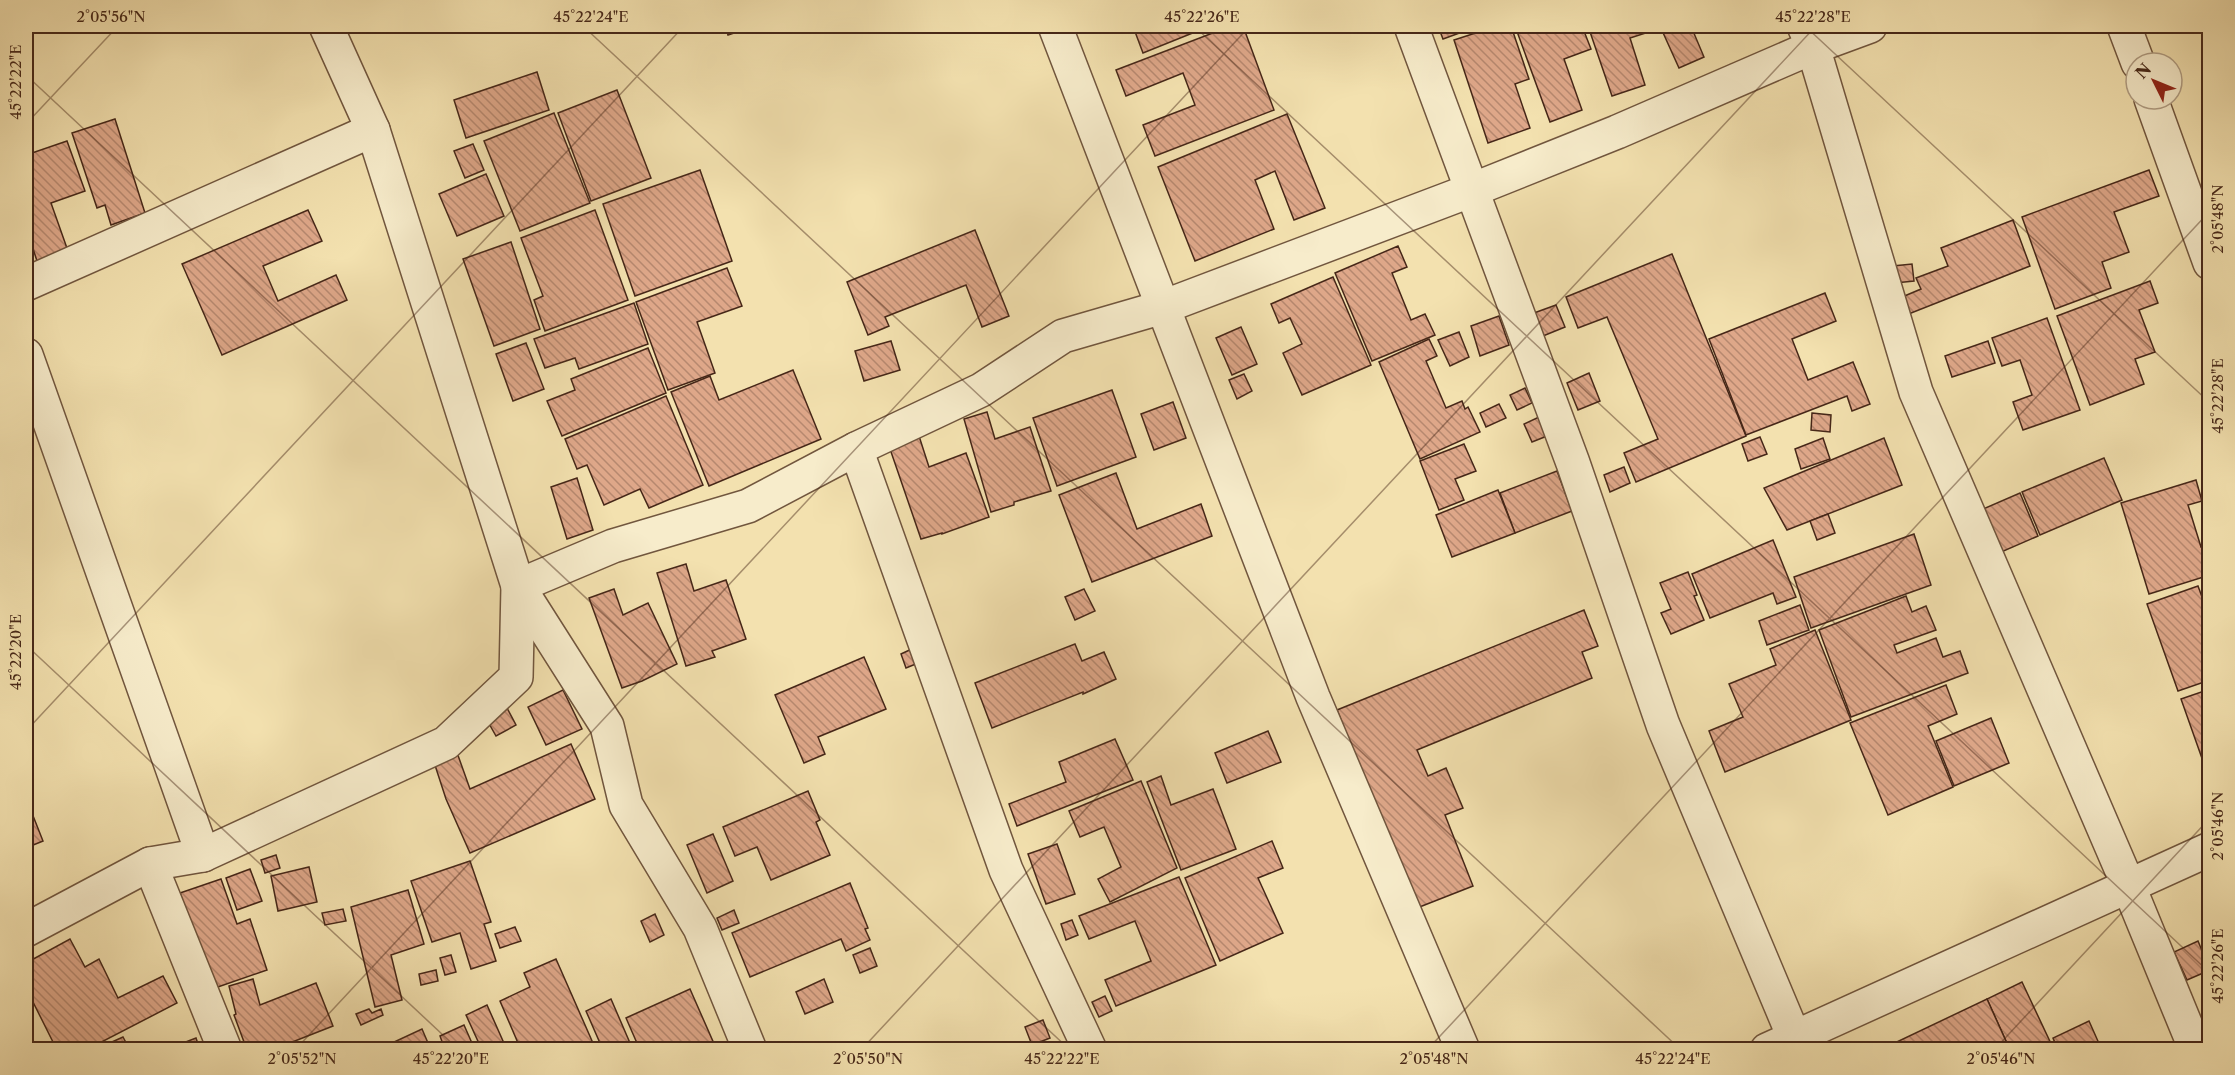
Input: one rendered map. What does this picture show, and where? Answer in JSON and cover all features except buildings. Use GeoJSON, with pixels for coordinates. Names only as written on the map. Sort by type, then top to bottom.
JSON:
{"type":"FeatureCollection","features":[{"type":"Feature","properties":{"kind":"street"},"geometry":{"type":"LineString","coordinates":[[326,26],[373,130],[518,586],[607,726],[626,805],[700,928],[741,1046]]}},
{"type":"Feature","properties":{"kind":"street"},"geometry":{"type":"LineString","coordinates":[[1055,26],[1312,697],[1463,1050]]}},
{"type":"Feature","properties":{"kind":"street"},"geometry":{"type":"LineString","coordinates":[[1411,26],[1573,463],[1663,725],[1788,1046],[2210,849]]}},
{"type":"Feature","properties":{"kind":"street"},"geometry":{"type":"LineString","coordinates":[[518,586],[613,546],[748,506],[856,449],[981,390],[1063,336],[1163,307],[1472,190],[1617,132],[1809,36],[1870,26]]}},
{"type":"Feature","properties":{"kind":"street"},"geometry":{"type":"LineString","coordinates":[[2124,26],[2133,51]]}},
{"type":"Feature","properties":{"kind":"street"},"geometry":{"type":"LineString","coordinates":[[1809,36],[1916,392],[2129,886],[2196,1050]]}},
{"type":"Feature","properties":{"kind":"street"},"geometry":{"type":"LineString","coordinates":[[2155,111],[2210,263]]}},
{"type":"Feature","properties":{"kind":"street"},"geometry":{"type":"LineString","coordinates":[[26,284],[373,130]]}},
{"type":"Feature","properties":{"kind":"street"},"geometry":{"type":"LineString","coordinates":[[26,355],[203,855]]}},
{"type":"Feature","properties":{"kind":"street"},"geometry":{"type":"LineString","coordinates":[[856,449],[1006,870],[1090,1050]]}},
{"type":"Feature","properties":{"kind":"street"},"geometry":{"type":"LineString","coordinates":[[26,930],[150,864],[203,855],[446,742],[516,677],[518,586]]}},
{"type":"Feature","properties":{"kind":"street"},"geometry":{"type":"LineString","coordinates":[[150,864],[225,1050]]}}]}
